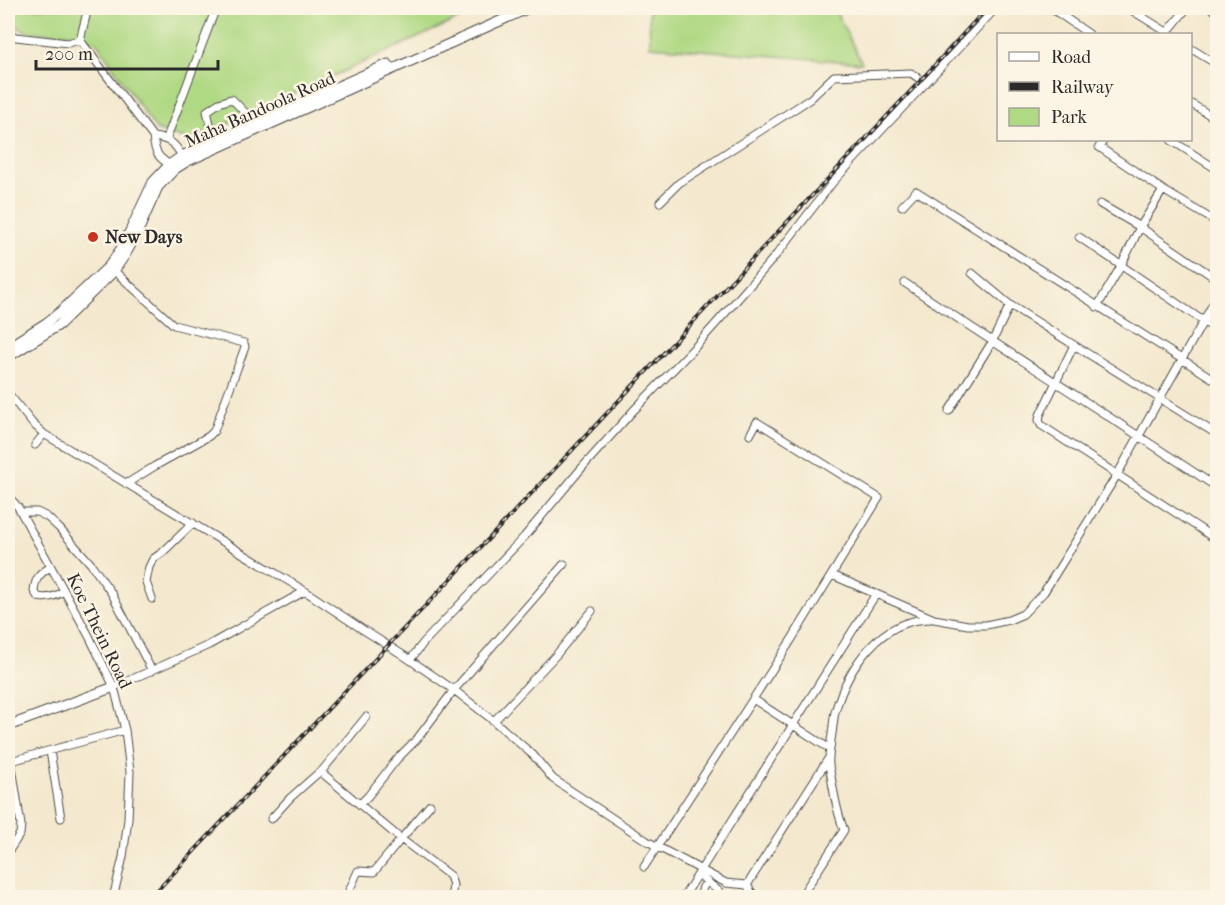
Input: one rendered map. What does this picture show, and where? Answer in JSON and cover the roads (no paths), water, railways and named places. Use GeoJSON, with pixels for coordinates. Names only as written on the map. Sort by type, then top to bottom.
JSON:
{"type":"FeatureCollection","features":[{"type":"Feature","properties":{"kind":"main road","name":"Maha Bandoola Road"},"geometry":{"type":"LineString","coordinates":[[8,357],[59,325],[111,269],[153,182],[172,167],[214,141],[514,8]]}},
{"type":"Feature","properties":{"kind":"main road","name":"Maha Bandoola Road"},"geometry":{"type":"LineString","coordinates":[[184,159],[529,8]]}},
{"type":"Feature","properties":{"kind":"main road","name":"Maha Bandoola Road"},"geometry":{"type":"LineString","coordinates":[[8,347],[46,323],[111,269]]}},
{"type":"Feature","properties":{"kind":"main road"},"geometry":{"type":"LineString","coordinates":[[8,726],[114,687]]}},
{"type":"Feature","properties":{"kind":"street"},"geometry":{"type":"LineString","coordinates":[[80,40],[88,8]]}},
{"type":"Feature","properties":{"kind":"street"},"geometry":{"type":"LineString","coordinates":[[166,140],[216,8]]}},
{"type":"Feature","properties":{"kind":"street"},"geometry":{"type":"LineString","coordinates":[[410,660],[424,642],[524,537],[633,411],[744,292],[833,182],[996,8]]}},
{"type":"Feature","properties":{"kind":"street"},"geometry":{"type":"LineString","coordinates":[[1051,8],[1088,33]]}},
{"type":"Feature","properties":{"kind":"street"},"geometry":{"type":"LineString","coordinates":[[1128,8],[1166,33]]}},
{"type":"Feature","properties":{"kind":"street"},"geometry":{"type":"LineString","coordinates":[[1169,33],[1187,8]]}},
{"type":"Feature","properties":{"kind":"street"},"geometry":{"type":"LineString","coordinates":[[1211,8],[1218,12]]}},
{"type":"Feature","properties":{"kind":"street"},"geometry":{"type":"LineString","coordinates":[[8,34],[15,37],[68,43],[80,40]]}},
{"type":"Feature","properties":{"kind":"street"},"geometry":{"type":"LineString","coordinates":[[80,40],[153,137],[157,155],[172,167]]}},
{"type":"Feature","properties":{"kind":"street"},"geometry":{"type":"LineString","coordinates":[[1192,49],[1218,65]]}},
{"type":"Feature","properties":{"kind":"street"},"geometry":{"type":"LineString","coordinates":[[660,202],[679,183],[810,99],[834,76],[911,73],[921,80]]}},
{"type":"Feature","properties":{"kind":"street"},"geometry":{"type":"LineString","coordinates":[[214,141],[207,111],[219,103],[233,100],[255,123]]}},
{"type":"Feature","properties":{"kind":"street"},"geometry":{"type":"LineString","coordinates":[[1192,104],[1218,120]]}},
{"type":"Feature","properties":{"kind":"street"},"geometry":{"type":"LineString","coordinates":[[153,137],[166,140],[177,147],[184,159]]}},
{"type":"Feature","properties":{"kind":"street"},"geometry":{"type":"LineString","coordinates":[[1103,141],[1099,147],[1218,223]]}},
{"type":"Feature","properties":{"kind":"street"},"geometry":{"type":"LineString","coordinates":[[1172,141],[1218,171]]}},
{"type":"Feature","properties":{"kind":"street"},"geometry":{"type":"LineString","coordinates":[[1097,307],[1140,227],[1163,190]]}},
{"type":"Feature","properties":{"kind":"street"},"geometry":{"type":"LineString","coordinates":[[902,206],[916,191],[1218,382]]}},
{"type":"Feature","properties":{"kind":"street"},"geometry":{"type":"LineString","coordinates":[[1100,204],[1140,227],[1218,280]]}},
{"type":"Feature","properties":{"kind":"street"},"geometry":{"type":"LineString","coordinates":[[1079,237],[1218,331]]}},
{"type":"Feature","properties":{"kind":"street"},"geometry":{"type":"LineString","coordinates":[[111,269],[174,325],[240,342],[245,346],[214,431],[126,484]]}},
{"type":"Feature","properties":{"kind":"street"},"geometry":{"type":"LineString","coordinates":[[972,273],[1010,305],[1218,435]]}},
{"type":"Feature","properties":{"kind":"street"},"geometry":{"type":"LineString","coordinates":[[905,283],[1218,488]]}},
{"type":"Feature","properties":{"kind":"street"},"geometry":{"type":"LineString","coordinates":[[800,897],[844,830],[838,816],[828,759],[835,714],[842,692],[859,660],[873,643],[898,626],[919,619],[986,625],[1023,614],[1044,592],[1117,475],[1218,295]]}},
{"type":"Feature","properties":{"kind":"street"},"geometry":{"type":"LineString","coordinates":[[949,411],[992,342],[1010,305]]}},
{"type":"Feature","properties":{"kind":"street"},"geometry":{"type":"LineString","coordinates":[[1074,345],[1040,415],[1041,425],[1218,541]]}},
{"type":"Feature","properties":{"kind":"street"},"geometry":{"type":"LineString","coordinates":[[8,393],[44,434],[305,591],[454,690],[533,755],[553,778],[699,872],[726,883],[747,885]]}},
{"type":"Feature","properties":{"kind":"street"},"geometry":{"type":"LineString","coordinates":[[644,867],[879,498],[757,422],[750,435]]}},
{"type":"Feature","properties":{"kind":"street"},"geometry":{"type":"LineString","coordinates":[[35,445],[44,434]]}},
{"type":"Feature","properties":{"kind":"street","name":"Koe Thein Road"},"geometry":{"type":"LineString","coordinates":[[8,496],[21,512],[114,687],[125,730],[130,772],[128,819],[114,897]]}},
{"type":"Feature","properties":{"kind":"street"},"geometry":{"type":"LineString","coordinates":[[21,512],[37,512],[47,517],[91,564],[112,594],[152,671]]}},
{"type":"Feature","properties":{"kind":"street"},"geometry":{"type":"LineString","coordinates":[[152,599],[146,582],[153,559],[193,523]]}},
{"type":"Feature","properties":{"kind":"street"},"geometry":{"type":"LineString","coordinates":[[360,804],[397,759],[417,739],[454,690],[564,564]]}},
{"type":"Feature","properties":{"kind":"street"},"geometry":{"type":"LineString","coordinates":[[51,567],[39,575],[34,591],[38,597],[43,598],[58,595],[64,591]]}},
{"type":"Feature","properties":{"kind":"street"},"geometry":{"type":"LineString","coordinates":[[832,575],[934,619]]}},
{"type":"Feature","properties":{"kind":"street"},"geometry":{"type":"LineString","coordinates":[[114,687],[208,645],[305,591]]}},
{"type":"Feature","properties":{"kind":"street"},"geometry":{"type":"LineString","coordinates":[[683,897],[876,594]]}},
{"type":"Feature","properties":{"kind":"street"},"geometry":{"type":"LineString","coordinates":[[494,721],[557,654],[592,611]]}},
{"type":"Feature","properties":{"kind":"street"},"geometry":{"type":"LineString","coordinates":[[753,699],[830,749]]}},
{"type":"Feature","properties":{"kind":"street"},"geometry":{"type":"LineString","coordinates":[[271,819],[290,798],[321,772],[366,717]]}},
{"type":"Feature","properties":{"kind":"street"},"geometry":{"type":"LineString","coordinates":[[11,761],[125,730]]}},
{"type":"Feature","properties":{"kind":"street"},"geometry":{"type":"LineString","coordinates":[[8,741],[21,825],[20,834],[8,852]]}},
{"type":"Feature","properties":{"kind":"street"},"geometry":{"type":"LineString","coordinates":[[50,751],[61,818]]}},
{"type":"Feature","properties":{"kind":"street"},"geometry":{"type":"LineString","coordinates":[[747,885],[828,759]]}},
{"type":"Feature","properties":{"kind":"street"},"geometry":{"type":"LineString","coordinates":[[321,772],[401,839],[450,876],[453,885],[451,897]]}},
{"type":"Feature","properties":{"kind":"street"},"geometry":{"type":"LineString","coordinates":[[349,891],[358,871],[374,872],[430,805]]}},
{"type":"Feature","properties":{"kind":"street"},"geometry":{"type":"LineString","coordinates":[[699,872],[724,897]]}},
{"type":"Feature","properties":{"kind":"street"},"geometry":{"type":"LineString","coordinates":[[700,897],[707,882]]}},
{"type":"Feature","properties":{"kind":"street"},"geometry":{"type":"LineString","coordinates":[[747,885],[752,893],[751,897]]}},
{"type":"Feature","properties":{"kind":"railway"},"geometry":{"type":"LineString","coordinates":[[150,898],[987,8]]}},
{"type":"Feature","properties":{"kind":"place","name":"New Days"},"geometry":{"type":"Point","coordinates":[93,237]}}]}
